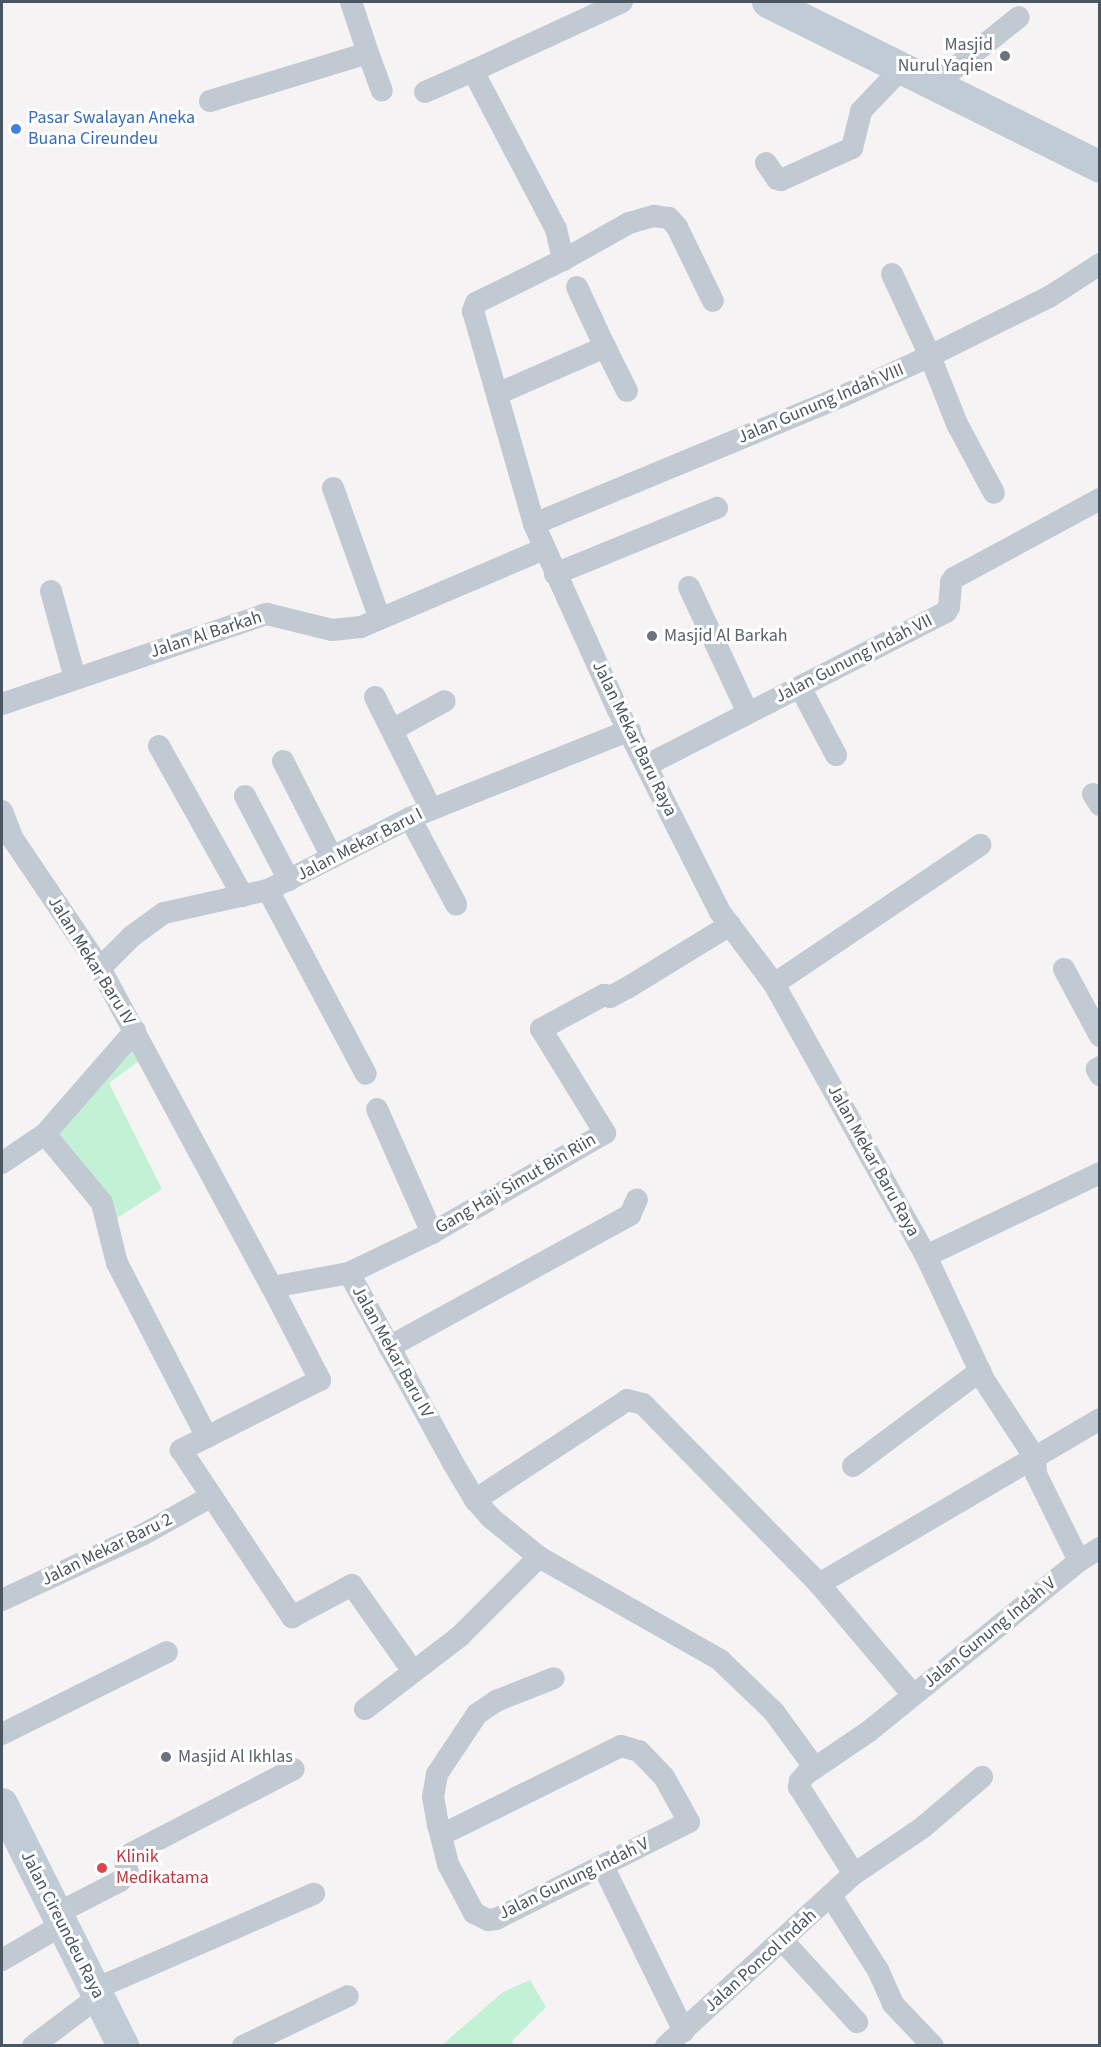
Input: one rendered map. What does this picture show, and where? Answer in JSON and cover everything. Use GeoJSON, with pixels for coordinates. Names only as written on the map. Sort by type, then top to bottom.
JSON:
{"type":"FeatureCollection","features":[{"type":"Feature","properties":{"kind":"street"},"geometry":{"type":"LineString","coordinates":[[351,2],[382,91]]}},
{"type":"Feature","properties":{"kind":"street"},"geometry":{"type":"LineString","coordinates":[[425,92],[622,2]]}},
{"type":"Feature","properties":{"kind":"street"},"geometry":{"type":"LineString","coordinates":[[768,2],[1100,167]]}},
{"type":"Feature","properties":{"kind":"street"},"geometry":{"type":"LineString","coordinates":[[935,84],[1019,18]]}},
{"type":"Feature","properties":{"kind":"street"},"geometry":{"type":"LineString","coordinates":[[210,101],[368,53]]}},
{"type":"Feature","properties":{"kind":"street"},"geometry":{"type":"LineString","coordinates":[[766,163],[777,179],[781,180],[852,148],[861,111],[902,68]]}},
{"type":"Feature","properties":{"kind":"street"},"geometry":{"type":"LineString","coordinates":[[473,72],[556,229],[563,260],[629,223],[654,216],[669,218],[677,227],[713,301]]}},
{"type":"Feature","properties":{"kind":"street","name":"Jalan Mekar Baru Raya"},"geometry":{"type":"LineString","coordinates":[[563,260],[474,306],[474,317],[534,524],[555,574],[720,912],[774,984],[926,1256],[980,1371],[1035,1458],[1036,1474],[1079,1561]]}},
{"type":"Feature","properties":{"kind":"street","name":"Jalan Gunung Indah VIII"},"geometry":{"type":"LineString","coordinates":[[534,524],[843,396],[930,356],[1048,297],[1100,264]]}},
{"type":"Feature","properties":{"kind":"street"},"geometry":{"type":"LineString","coordinates":[[892,274],[930,356],[957,424],[994,493]]}},
{"type":"Feature","properties":{"kind":"street"},"geometry":{"type":"LineString","coordinates":[[577,287],[627,391]]}},
{"type":"Feature","properties":{"kind":"street"},"geometry":{"type":"LineString","coordinates":[[497,394],[604,347]]}},
{"type":"Feature","properties":{"kind":"street"},"geometry":{"type":"LineString","coordinates":[[333,488],[380,618]]}},
{"type":"Feature","properties":{"kind":"street","name":"Jalan Gunung Indah VII"},"geometry":{"type":"LineString","coordinates":[[647,765],[946,612],[950,607],[953,579],[1100,499]]}},
{"type":"Feature","properties":{"kind":"street"},"geometry":{"type":"LineString","coordinates":[[555,574],[717,508]]}},
{"type":"Feature","properties":{"kind":"street","name":"Jalan Al Barkah"},"geometry":{"type":"LineString","coordinates":[[2,704],[267,614],[332,630],[361,627],[544,549]]}},
{"type":"Feature","properties":{"kind":"street"},"geometry":{"type":"LineString","coordinates":[[689,587],[748,713]]}},
{"type":"Feature","properties":{"kind":"street"},"geometry":{"type":"LineString","coordinates":[[51,591],[75,678]]}},
{"type":"Feature","properties":{"kind":"street"},"geometry":{"type":"LineString","coordinates":[[800,687],[836,755]]}},
{"type":"Feature","properties":{"kind":"street"},"geometry":{"type":"LineString","coordinates":[[375,698],[431,809]]}},
{"type":"Feature","properties":{"kind":"street"},"geometry":{"type":"LineString","coordinates":[[392,730],[445,701]]}},
{"type":"Feature","properties":{"kind":"street","name":"Jalan Mekar Baru I"},"geometry":{"type":"LineString","coordinates":[[100,968],[132,936],[164,913],[268,890],[410,818],[630,730]]}},
{"type":"Feature","properties":{"kind":"street"},"geometry":{"type":"LineString","coordinates":[[159,746],[243,896]]}},
{"type":"Feature","properties":{"kind":"street"},"geometry":{"type":"LineString","coordinates":[[283,761],[332,857]]}},
{"type":"Feature","properties":{"kind":"street"},"geometry":{"type":"LineString","coordinates":[[245,796],[289,880]]}},
{"type":"Feature","properties":{"kind":"street","name":"Jalan Mekar Baru IV"},"geometry":{"type":"LineString","coordinates":[[2,811],[7,841],[100,968],[272,1287],[349,1274],[475,1500],[491,1518],[539,1557],[720,1660],[774,1712],[815,1768]]}},
{"type":"Feature","properties":{"kind":"street"},"geometry":{"type":"LineString","coordinates":[[410,818],[456,904]]}},
{"type":"Feature","properties":{"kind":"street"},"geometry":{"type":"LineString","coordinates":[[774,984],[980,845]]}},
{"type":"Feature","properties":{"kind":"street"},"geometry":{"type":"LineString","coordinates":[[268,890],[366,1074]]}},
{"type":"Feature","properties":{"kind":"street","name":"Gang Haji Simut Bin Riin"},"geometry":{"type":"LineString","coordinates":[[349,1274],[432,1233],[605,1133],[541,1029],[604,995],[610,996],[627,988],[730,925]]}},
{"type":"Feature","properties":{"kind":"street"},"geometry":{"type":"LineString","coordinates":[[1064,969],[1100,1036]]}},
{"type":"Feature","properties":{"kind":"street"},"geometry":{"type":"LineString","coordinates":[[2,1164],[45,1134],[135,1031]]}},
{"type":"Feature","properties":{"kind":"street"},"geometry":{"type":"LineString","coordinates":[[1100,1067],[1097,1070],[1100,1075]]}},
{"type":"Feature","properties":{"kind":"street"},"geometry":{"type":"LineString","coordinates":[[377,1109],[432,1233]]}},
{"type":"Feature","properties":{"kind":"street"},"geometry":{"type":"LineString","coordinates":[[45,1134],[102,1203],[117,1263],[207,1437]]}},
{"type":"Feature","properties":{"kind":"street"},"geometry":{"type":"LineString","coordinates":[[926,1256],[1100,1173]]}},
{"type":"Feature","properties":{"kind":"street"},"geometry":{"type":"LineString","coordinates":[[389,1347],[630,1215],[637,1198]]}},
{"type":"Feature","properties":{"kind":"street"},"geometry":{"type":"LineString","coordinates":[[272,1287],[320,1380],[181,1450],[210,1497],[292,1617],[352,1585],[405,1660]]}},
{"type":"Feature","properties":{"kind":"street"},"geometry":{"type":"LineString","coordinates":[[853,1466],[980,1371]]}},
{"type":"Feature","properties":{"kind":"street"},"geometry":{"type":"LineString","coordinates":[[475,1500],[627,1400],[643,1404],[819,1584],[913,1695]]}},
{"type":"Feature","properties":{"kind":"street"},"geometry":{"type":"LineString","coordinates":[[819,1584],[1100,1419]]}},
{"type":"Feature","properties":{"kind":"street","name":"Jalan Mekar Baru 2"},"geometry":{"type":"LineString","coordinates":[[2,1600],[144,1534],[210,1497]]}},
{"type":"Feature","properties":{"kind":"street","name":"Jalan Gunung Indah V"},"geometry":{"type":"LineString","coordinates":[[854,1874],[799,1787],[806,1774],[868,1732],[1079,1561],[1100,1548]]}},
{"type":"Feature","properties":{"kind":"street"},"geometry":{"type":"LineString","coordinates":[[365,1709],[460,1636],[539,1557]]}},
{"type":"Feature","properties":{"kind":"street"},"geometry":{"type":"LineString","coordinates":[[2,1734],[167,1652]]}},
{"type":"Feature","properties":{"kind":"street","name":"Jalan Gunung Indah V"},"geometry":{"type":"LineString","coordinates":[[441,1835],[621,1746],[639,1751],[664,1777],[689,1821],[496,1919],[488,1920],[474,1913],[456,1882],[441,1835],[433,1797],[437,1774],[477,1714],[496,1701],[554,1678]]}},
{"type":"Feature","properties":{"kind":"street"},"geometry":{"type":"LineString","coordinates":[[2,1960],[59,1919],[120,1881],[128,1873],[125,1862],[132,1853],[294,1769]]}},
{"type":"Feature","properties":{"kind":"street","name":"Jalan Poncol Indah"},"geometry":{"type":"LineString","coordinates":[[666,2046],[854,1874],[922,1828],[982,1777]]}},
{"type":"Feature","properties":{"kind":"street","name":"Jalan Cireundeu Raya"},"geometry":{"type":"LineString","coordinates":[[2,1804],[123,2046]]}},
{"type":"Feature","properties":{"kind":"street"},"geometry":{"type":"LineString","coordinates":[[603,1866],[684,2031]]}},
{"type":"Feature","properties":{"kind":"street"},"geometry":{"type":"LineString","coordinates":[[33,2046],[97,1992],[314,1894]]}},
{"type":"Feature","properties":{"kind":"street"},"geometry":{"type":"LineString","coordinates":[[831,1896],[878,1970],[893,2004],[933,2046]]}},
{"type":"Feature","properties":{"kind":"street"},"geometry":{"type":"LineString","coordinates":[[783,1941],[858,2022]]}},
{"type":"Feature","properties":{"kind":"street"},"geometry":{"type":"LineString","coordinates":[[243,2046],[348,1996]]}},
{"type":"Feature","properties":{"kind":"green space"},"geometry":{"type":"Polygon","coordinates":[[[131,1049],[139,1061],[109,1083],[162,1189],[108,1224],[49,1141],[131,1049]]]}},
{"type":"Feature","properties":{"kind":"green space"},"geometry":{"type":"Polygon","coordinates":[[[530,1980],[546,2007],[512,2041],[514,2045],[442,2045],[503,1992],[530,1980]]]}},
{"type":"Feature","properties":{"kind":"place","name":"Masjid Nurul Yaqien"},"geometry":{"type":"Point","coordinates":[1005,56]}},
{"type":"Feature","properties":{"kind":"place","name":"Pasar Swalayan Aneka Buana Cireundeu"},"geometry":{"type":"Point","coordinates":[16,129]}},
{"type":"Feature","properties":{"kind":"place","name":"Masjid Al Barkah"},"geometry":{"type":"Point","coordinates":[652,636]}},
{"type":"Feature","properties":{"kind":"place","name":"Masjid Al Ikhlas"},"geometry":{"type":"Point","coordinates":[166,1757]}},
{"type":"Feature","properties":{"kind":"place","name":"Klinik Medikatama"},"geometry":{"type":"Point","coordinates":[102,1868]}}]}
